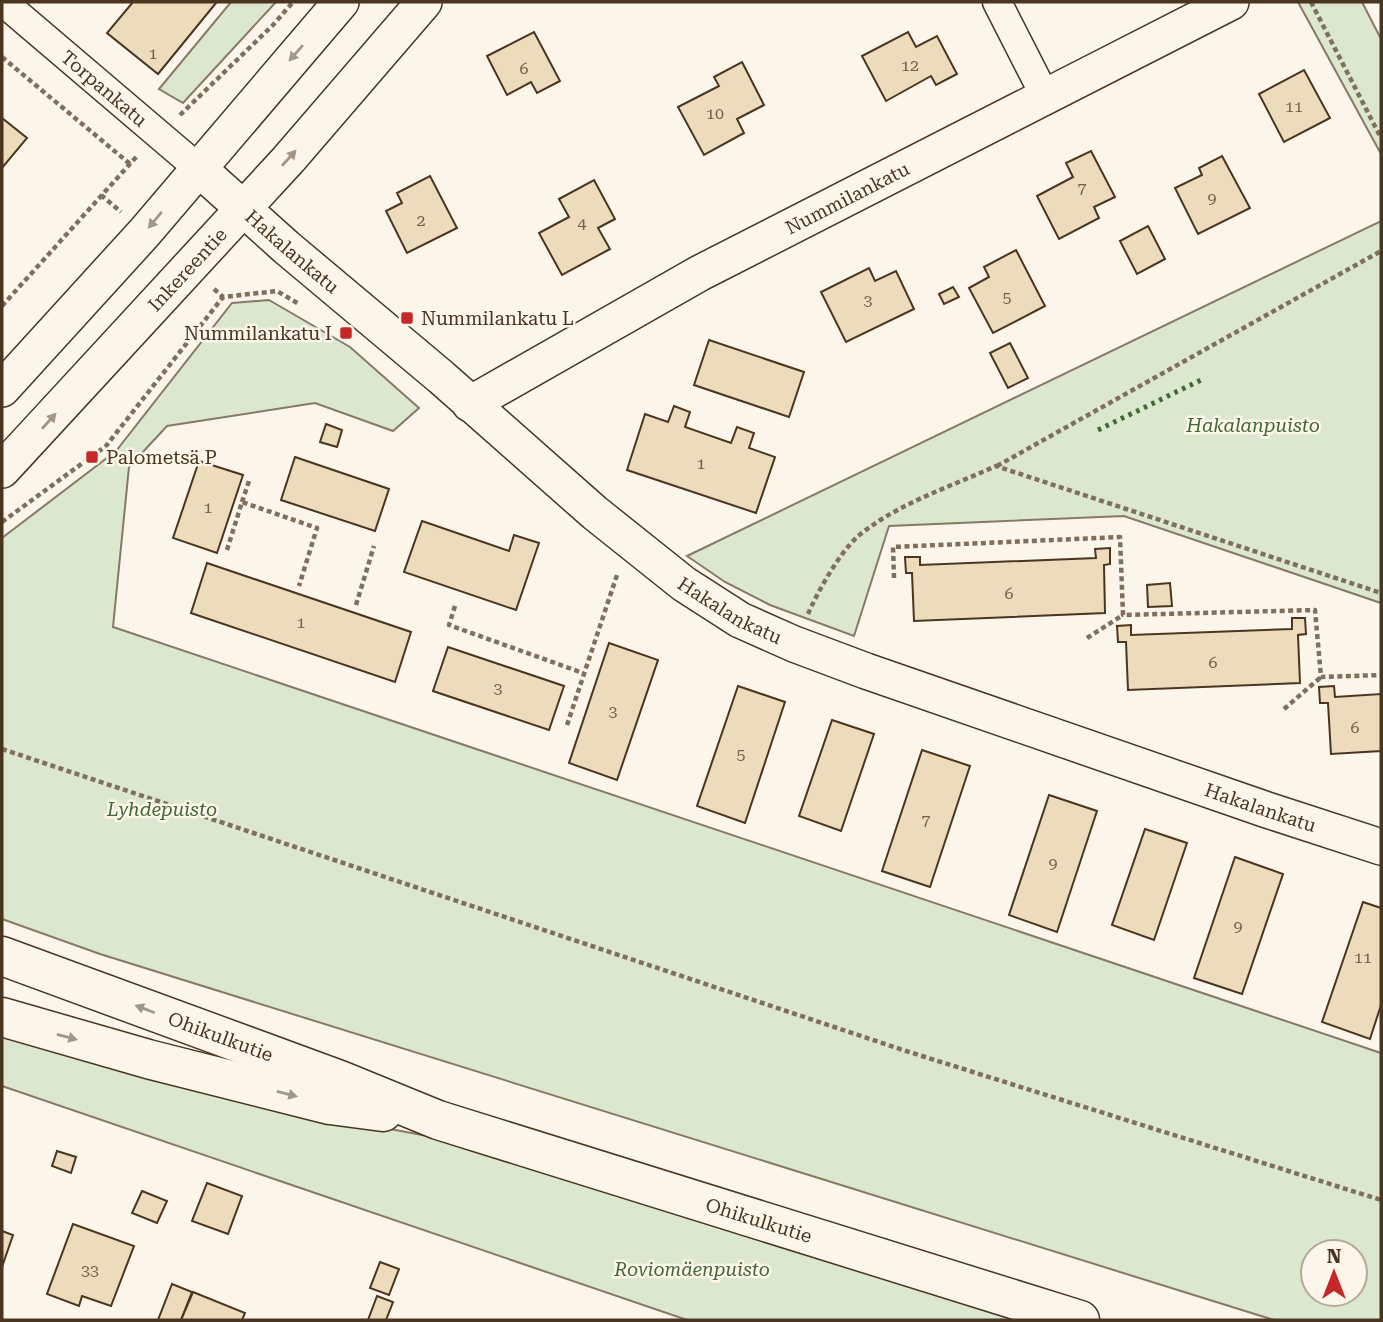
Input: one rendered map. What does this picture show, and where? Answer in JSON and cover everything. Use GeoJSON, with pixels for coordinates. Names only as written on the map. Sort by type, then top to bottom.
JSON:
{"type":"FeatureCollection","features":[{"type":"Feature","properties":{"kind":"main road","name":"Ohikulkutie"},"geometry":{"type":"LineString","coordinates":[[2,956],[340,1080],[438,1120],[1080,1320]]}},
{"type":"Feature","properties":{"kind":"main road","name":"Ohikulkutie"},"geometry":{"type":"LineString","coordinates":[[2,1017],[148,1059],[330,1105],[438,1120]]}},
{"type":"Feature","properties":{"kind":"street"},"geometry":{"type":"LineString","coordinates":[[2,389],[145,232],[341,2]]}},
{"type":"Feature","properties":{"kind":"street","name":"Inkereentie"},"geometry":{"type":"LineString","coordinates":[[2,470],[243,208],[424,2]]}},
{"type":"Feature","properties":{"kind":"street"},"geometry":{"type":"LineString","coordinates":[[997,2],[1045,96]]}},
{"type":"Feature","properties":{"kind":"street","name":"Nummilankatu"},"geometry":{"type":"LineString","coordinates":[[470,404],[700,273],[1231,2]]}},
{"type":"Feature","properties":{"kind":"street","name":"Torpankatu"},"geometry":{"type":"LineString","coordinates":[[9,4],[198,168]]}},
{"type":"Feature","properties":{"kind":"street","name":"Hakalankatu"},"geometry":{"type":"LineString","coordinates":[[198,168],[595,513],[684,584],[740,620],[794,644],[1236,800],[1381,847]]}},
{"type":"Feature","properties":{"kind":"path"},"geometry":{"type":"LineString","coordinates":[[1311,2],[1381,138]]}},
{"type":"Feature","properties":{"kind":"path"},"geometry":{"type":"LineString","coordinates":[[2,57],[130,164]]}},
{"type":"Feature","properties":{"kind":"path"},"geometry":{"type":"LineString","coordinates":[[794,644],[813,601],[855,539],[884,517],[996,466],[1381,251]]}},
{"type":"Feature","properties":{"kind":"path"},"geometry":{"type":"LineString","coordinates":[[2,522],[106,446],[223,297]]}},
{"type":"Feature","properties":{"kind":"path"},"geometry":{"type":"LineString","coordinates":[[996,466],[1381,593]]}},
{"type":"Feature","properties":{"kind":"path"},"geometry":{"type":"LineString","coordinates":[[227,550],[250,478]]}},
{"type":"Feature","properties":{"kind":"path"},"geometry":{"type":"LineString","coordinates":[[242,502],[317,528],[299,586]]}},
{"type":"Feature","properties":{"kind":"path"},"geometry":{"type":"LineString","coordinates":[[894,578],[893,547],[1119,537],[1123,615]]}},
{"type":"Feature","properties":{"kind":"path"},"geometry":{"type":"LineString","coordinates":[[356,605],[374,546]]}},
{"type":"Feature","properties":{"kind":"path"},"geometry":{"type":"LineString","coordinates":[[567,725],[619,567]]}},
{"type":"Feature","properties":{"kind":"path"},"geometry":{"type":"LineString","coordinates":[[456,606],[449,625],[583,673]]}},
{"type":"Feature","properties":{"kind":"path"},"geometry":{"type":"LineString","coordinates":[[1087,638],[1123,615],[1315,610],[1321,677]]}},
{"type":"Feature","properties":{"kind":"path"},"geometry":{"type":"LineString","coordinates":[[1284,709],[1321,677],[1381,675]]}},
{"type":"Feature","properties":{"kind":"path"},"geometry":{"type":"LineString","coordinates":[[2,749],[906,1051],[1381,1200]]}},
{"type":"Feature","properties":{"kind":"green space"},"geometry":{"type":"Polygon","coordinates":[[[231,2],[276,2],[183,103],[159,89],[231,2]]]}},
{"type":"Feature","properties":{"kind":"green space"},"geometry":{"type":"Polygon","coordinates":[[[1298,2],[1362,2],[1381,39],[1381,154],[1298,2]]]}},
{"type":"Feature","properties":{"kind":"green space","name":"Hakalanpuisto"},"geometry":{"type":"Polygon","coordinates":[[[1381,221],[1381,603],[1124,516],[889,526],[854,636],[770,605],[725,582],[687,556],[1381,221]]]}},
{"type":"Feature","properties":{"kind":"green space","name":"Lyhdepuisto"},"geometry":{"type":"Polygon","coordinates":[[[269,300],[350,347],[419,408],[393,431],[315,403],[167,426],[129,467],[113,627],[1381,1053],[1381,1320],[1274,1320],[100,954],[2,919],[2,538],[116,451],[232,303],[269,300]]]}},
{"type":"Feature","properties":{"kind":"green space","name":"Roviomäenpuisto"},"geometry":{"type":"Polygon","coordinates":[[[2,1030],[283,1109],[449,1140],[1016,1320],[687,1320],[2,1086],[2,1030]]]}},
{"type":"Feature","properties":{"kind":"building"},"geometry":{"type":"Polygon","coordinates":[[[133,2],[216,3],[158,74],[107,33],[133,2]]]}},
{"type":"Feature","properties":{"kind":"building"},"geometry":{"type":"Polygon","coordinates":[[[534,32],[560,81],[537,93],[531,82],[507,95],[487,56],[534,32]]]}},
{"type":"Feature","properties":{"kind":"building"},"geometry":{"type":"Polygon","coordinates":[[[908,32],[916,47],[937,36],[957,74],[936,85],[931,76],[886,101],[862,56],[908,32]]]}},
{"type":"Feature","properties":{"kind":"building"},"geometry":{"type":"Polygon","coordinates":[[[742,62],[764,105],[737,119],[744,133],[704,155],[678,107],[719,86],[714,77],[742,62]]]}},
{"type":"Feature","properties":{"kind":"building"},"geometry":{"type":"Polygon","coordinates":[[[1304,70],[1330,118],[1284,142],[1259,94],[1304,70]]]}},
{"type":"Feature","properties":{"kind":"building"},"geometry":{"type":"Polygon","coordinates":[[[2,118],[27,138],[2,168],[2,118]]]}},
{"type":"Feature","properties":{"kind":"building"},"geometry":{"type":"Polygon","coordinates":[[[1091,151],[1115,197],[1094,207],[1099,218],[1059,239],[1037,196],[1073,177],[1066,163],[1091,151]]]}},
{"type":"Feature","properties":{"kind":"building"},"geometry":{"type":"Polygon","coordinates":[[[1222,156],[1250,208],[1198,234],[1175,188],[1202,175],[1199,168],[1222,156]]]}},
{"type":"Feature","properties":{"kind":"building"},"geometry":{"type":"Polygon","coordinates":[[[430,176],[457,228],[407,253],[386,211],[402,203],[397,193],[430,176]]]}},
{"type":"Feature","properties":{"kind":"building"},"geometry":{"type":"Polygon","coordinates":[[[594,180],[615,219],[598,228],[610,249],[562,275],[539,233],[569,217],[559,199],[594,180]]]}},
{"type":"Feature","properties":{"kind":"building"},"geometry":{"type":"Polygon","coordinates":[[[1148,226],[1165,259],[1137,274],[1120,241],[1148,226]]]}},
{"type":"Feature","properties":{"kind":"building"},"geometry":{"type":"Polygon","coordinates":[[[1016,250],[1045,306],[993,333],[969,288],[989,277],[984,267],[1016,250]]]}},
{"type":"Feature","properties":{"kind":"building"},"geometry":{"type":"Polygon","coordinates":[[[869,268],[875,281],[896,271],[914,309],[846,342],[821,292],[869,268]]]}},
{"type":"Feature","properties":{"kind":"building"},"geometry":{"type":"Polygon","coordinates":[[[953,287],[959,297],[944,304],[939,294],[953,287]]]}},
{"type":"Feature","properties":{"kind":"building"},"geometry":{"type":"Polygon","coordinates":[[[709,340],[804,372],[789,417],[694,385],[709,340]]]}},
{"type":"Feature","properties":{"kind":"building"},"geometry":{"type":"Polygon","coordinates":[[[1010,343],[1028,378],[1008,388],[990,353],[1010,343]]]}},
{"type":"Feature","properties":{"kind":"building"},"geometry":{"type":"Polygon","coordinates":[[[674,406],[690,412],[685,427],[731,443],[737,427],[754,433],[749,448],[775,457],[756,513],[627,470],[645,414],[668,422],[674,406]]]}},
{"type":"Feature","properties":{"kind":"building"},"geometry":{"type":"Polygon","coordinates":[[[326,424],[342,430],[337,447],[320,442],[326,424]]]}},
{"type":"Feature","properties":{"kind":"building"},"geometry":{"type":"Polygon","coordinates":[[[295,457],[389,489],[375,531],[281,500],[295,457]]]}},
{"type":"Feature","properties":{"kind":"building"},"geometry":{"type":"Polygon","coordinates":[[[199,461],[243,475],[217,553],[173,538],[199,461]]]}},
{"type":"Feature","properties":{"kind":"building"},"geometry":{"type":"Polygon","coordinates":[[[422,521],[509,551],[514,535],[539,543],[516,610],[404,572],[422,521]]]}},
{"type":"Feature","properties":{"kind":"building"},"geometry":{"type":"Polygon","coordinates":[[[1110,548],[1110,564],[1104,565],[1105,613],[914,621],[912,573],[906,573],[905,557],[920,557],[920,565],[1096,558],[1095,549],[1110,548]]]}},
{"type":"Feature","properties":{"kind":"building"},"geometry":{"type":"Polygon","coordinates":[[[207,563],[411,632],[395,682],[191,613],[207,563]]]}},
{"type":"Feature","properties":{"kind":"building"},"geometry":{"type":"Polygon","coordinates":[[[1170,583],[1172,606],[1148,607],[1147,585],[1170,583]]]}},
{"type":"Feature","properties":{"kind":"building"},"geometry":{"type":"Polygon","coordinates":[[[1292,618],[1305,618],[1306,634],[1298,635],[1300,683],[1128,690],[1126,642],[1118,642],[1117,626],[1131,625],[1131,635],[1292,629],[1292,618]]]}},
{"type":"Feature","properties":{"kind":"building"},"geometry":{"type":"Polygon","coordinates":[[[609,643],[658,660],[617,780],[569,763],[609,643]]]}},
{"type":"Feature","properties":{"kind":"building"},"geometry":{"type":"Polygon","coordinates":[[[448,647],[564,686],[549,730],[433,691],[448,647]]]}},
{"type":"Feature","properties":{"kind":"building"},"geometry":{"type":"Polygon","coordinates":[[[738,686],[785,702],[745,823],[697,806],[738,686]]]}},
{"type":"Feature","properties":{"kind":"building"},"geometry":{"type":"Polygon","coordinates":[[[1334,686],[1335,697],[1381,694],[1381,751],[1331,754],[1328,703],[1320,703],[1319,687],[1334,686]]]}},
{"type":"Feature","properties":{"kind":"building"},"geometry":{"type":"Polygon","coordinates":[[[832,720],[874,734],[841,831],[799,816],[832,720]]]}},
{"type":"Feature","properties":{"kind":"building"},"geometry":{"type":"Polygon","coordinates":[[[922,750],[970,766],[930,887],[882,871],[922,750]]]}},
{"type":"Feature","properties":{"kind":"building"},"geometry":{"type":"Polygon","coordinates":[[[1049,795],[1097,811],[1057,932],[1009,915],[1049,795]]]}},
{"type":"Feature","properties":{"kind":"building"},"geometry":{"type":"Polygon","coordinates":[[[1145,829],[1187,843],[1154,940],[1112,925],[1145,829]]]}},
{"type":"Feature","properties":{"kind":"building"},"geometry":{"type":"Polygon","coordinates":[[[1235,857],[1283,874],[1242,994],[1194,978],[1235,857]]]}},
{"type":"Feature","properties":{"kind":"building"},"geometry":{"type":"Polygon","coordinates":[[[1363,902],[1381,908],[1381,1005],[1370,1039],[1322,1022],[1363,902]]]}},
{"type":"Feature","properties":{"kind":"building"},"geometry":{"type":"Polygon","coordinates":[[[57,1151],[76,1157],[71,1173],[52,1166],[57,1151]]]}},
{"type":"Feature","properties":{"kind":"building"},"geometry":{"type":"Polygon","coordinates":[[[207,1183],[242,1196],[228,1234],[192,1221],[207,1183]]]}},
{"type":"Feature","properties":{"kind":"building"},"geometry":{"type":"Polygon","coordinates":[[[142,1191],[167,1201],[157,1223],[132,1213],[142,1191]]]}},
{"type":"Feature","properties":{"kind":"building"},"geometry":{"type":"Polygon","coordinates":[[[73,1224],[134,1246],[111,1306],[82,1296],[79,1306],[47,1294],[73,1224]]]}},
{"type":"Feature","properties":{"kind":"building"},"geometry":{"type":"Polygon","coordinates":[[[2,1231],[13,1235],[2,1267],[2,1231]]]}},
{"type":"Feature","properties":{"kind":"building"},"geometry":{"type":"Polygon","coordinates":[[[380,1262],[399,1269],[389,1295],[370,1288],[380,1262]]]}},
{"type":"Feature","properties":{"kind":"building"},"geometry":{"type":"Polygon","coordinates":[[[172,1284],[192,1292],[181,1320],[158,1320],[172,1284]]]}},
{"type":"Feature","properties":{"kind":"building"},"geometry":{"type":"Polygon","coordinates":[[[193,1292],[245,1313],[242,1320],[181,1320],[193,1292]]]}},
{"type":"Feature","properties":{"kind":"building"},"geometry":{"type":"Polygon","coordinates":[[[377,1296],[393,1302],[386,1320],[368,1320],[377,1296]]]}},
{"type":"Feature","properties":{"kind":"hedge"},"geometry":{"type":"LineString","coordinates":[[1098,430],[1203,379]]}},
{"type":"Feature","properties":{"kind":"place","name":"Nummilankatu L"},"geometry":{"type":"Point","coordinates":[407,318]}},
{"type":"Feature","properties":{"kind":"place","name":"Nummilankatu I"},"geometry":{"type":"Point","coordinates":[346,333]}},
{"type":"Feature","properties":{"kind":"place","name":"Palometsä P"},"geometry":{"type":"Point","coordinates":[92,457]}}]}
